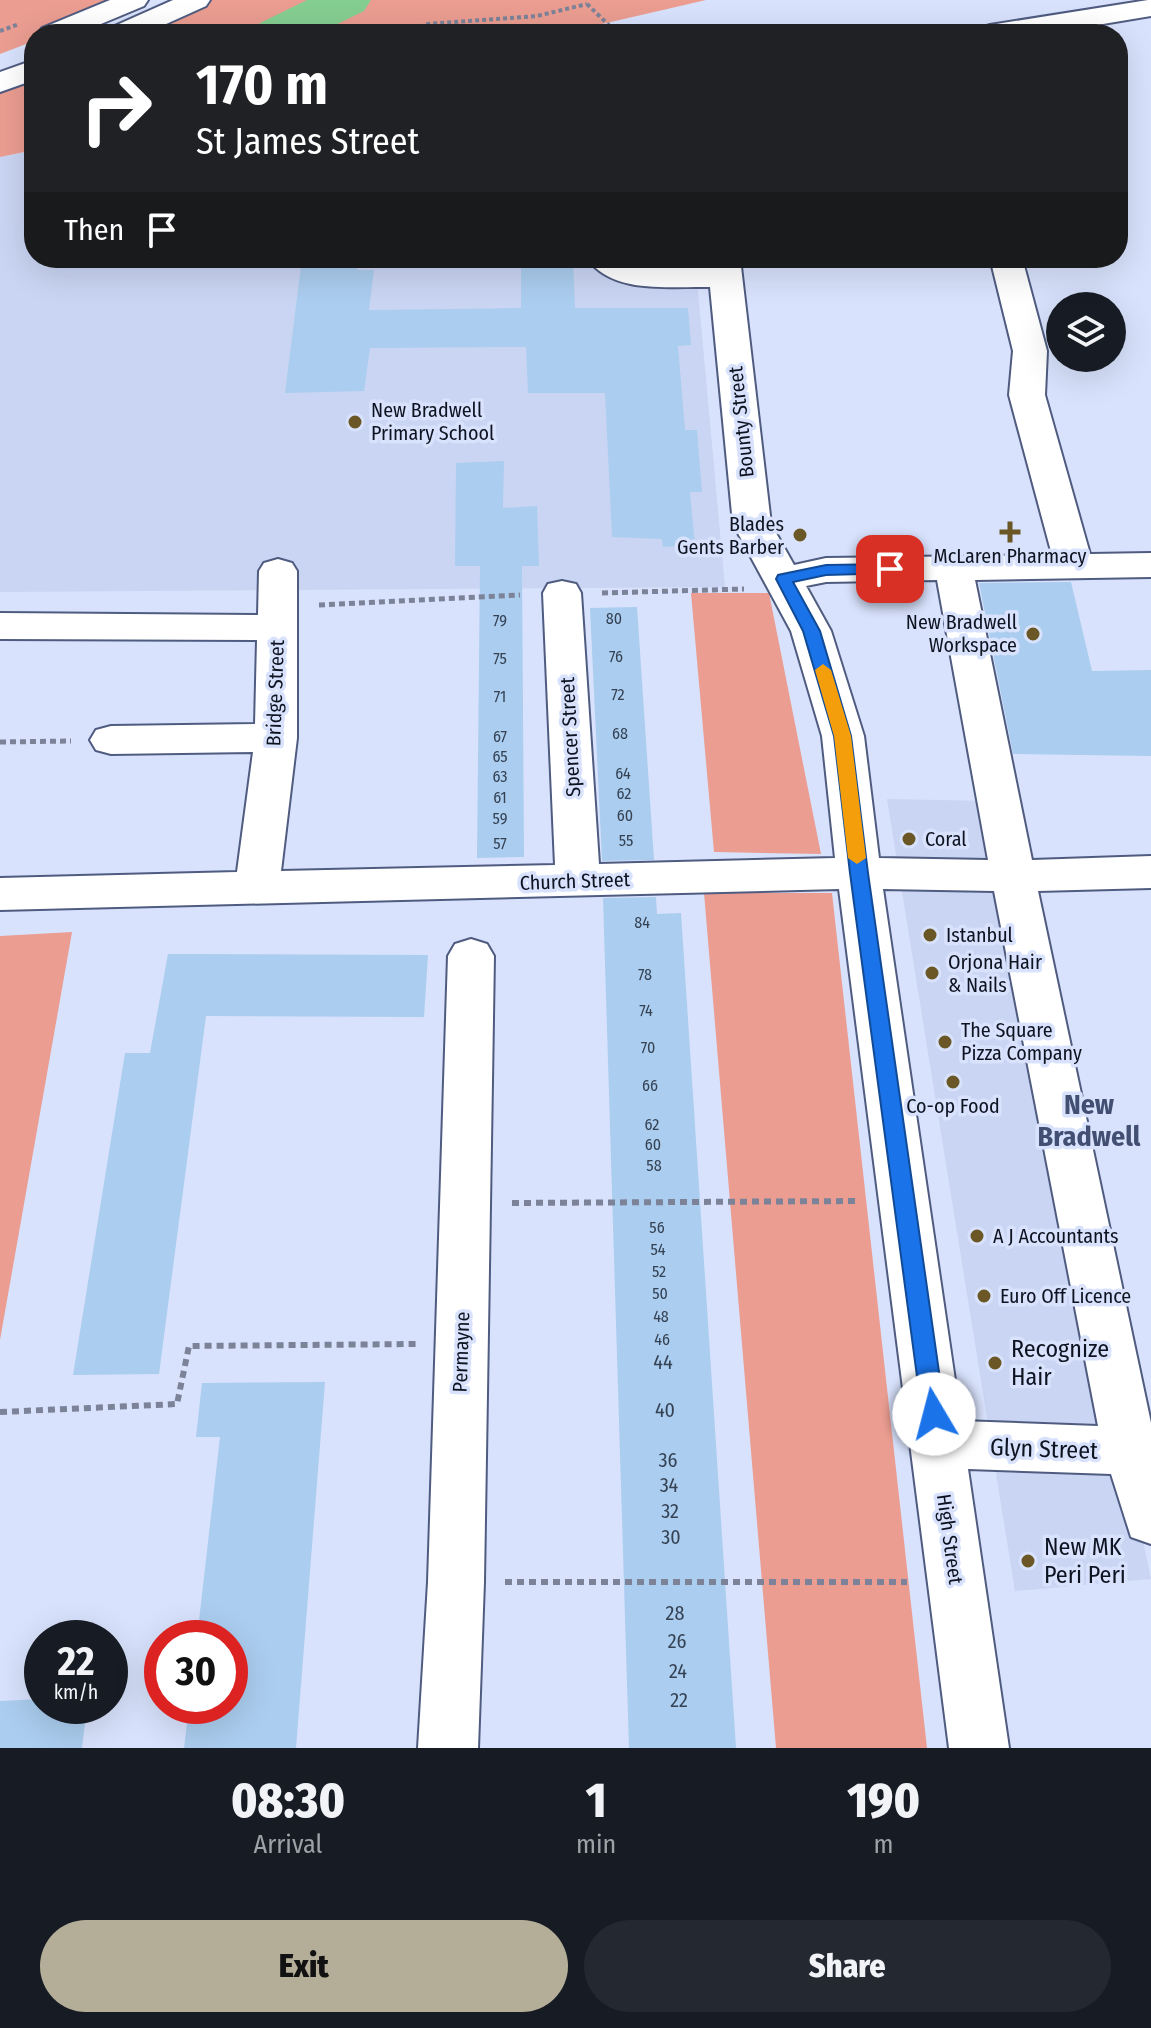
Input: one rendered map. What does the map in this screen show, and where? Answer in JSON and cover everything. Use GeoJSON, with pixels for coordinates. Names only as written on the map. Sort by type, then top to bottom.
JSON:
{"type":"FeatureCollection","features":[{"type":"Feature","properties":{"kind":"street"},"geometry":{"type":"LineString","coordinates":[[76,24],[134,0]]}},
{"type":"Feature","properties":{"kind":"street"},"geometry":{"type":"LineString","coordinates":[[142,24],[196,0]]}},
{"type":"Feature","properties":{"kind":"street"},"geometry":{"type":"LineString","coordinates":[[1052,24],[1151,8]]}},
{"type":"Feature","properties":{"kind":"street"},"geometry":{"type":"LineString","coordinates":[[0,54],[24,45]]}},
{"type":"Feature","properties":{"kind":"street"},"geometry":{"type":"LineString","coordinates":[[0,83],[24,73]]}},
{"type":"Feature","properties":{"kind":"street"},"geometry":{"type":"LineString","coordinates":[[621,268],[636,276],[725,268]]}},
{"type":"Feature","properties":{"kind":"street","name":"Bounty Street"},"geometry":{"type":"LineString","coordinates":[[725,268],[752,524],[784,579]]}},
{"type":"Feature","properties":{"kind":"street"},"geometry":{"type":"LineString","coordinates":[[1009,268],[1030,351],[1027,395],[1075,568]]}},
{"type":"Feature","properties":{"kind":"street"},"geometry":{"type":"LineString","coordinates":[[784,579],[826,570],[1151,565]]}},
{"type":"Feature","properties":{"kind":"street"},"geometry":{"type":"LineString","coordinates":[[954,569],[1013,876],[1141,1452],[1151,1519]]}},
{"type":"Feature","properties":{"kind":"street"},"geometry":{"type":"LineString","coordinates":[[277,628],[278,571]]}},
{"type":"Feature","properties":{"kind":"street","name":"High Street"},"geometry":{"type":"LineString","coordinates":[[784,579],[811,631],[843,736],[979,1748]]}},
{"type":"Feature","properties":{"kind":"street","name":"Spencer Street"},"geometry":{"type":"LineString","coordinates":[[562,593],[578,880]]}},
{"type":"Feature","properties":{"kind":"street","name":"Bridge Street"},"geometry":{"type":"LineString","coordinates":[[0,626],[277,628],[276,738],[257,890]]}},
{"type":"Feature","properties":{"kind":"street"},"geometry":{"type":"LineString","coordinates":[[111,740],[276,738]]}},
{"type":"Feature","properties":{"kind":"street","name":"Church Street"},"geometry":{"type":"LineString","coordinates":[[0,894],[859,873],[1013,876],[1151,872]]}},
{"type":"Feature","properties":{"kind":"street","name":"Permayne"},"geometry":{"type":"LineString","coordinates":[[448,1748],[467,1204],[471,956]]}},
{"type":"Feature","properties":{"kind":"street","name":"Glyn Street"},"geometry":{"type":"LineString","coordinates":[[938,1444],[1141,1452]]}},
{"type":"Feature","properties":{"kind":"path"},"geometry":{"type":"LineString","coordinates":[[428,24],[537,16],[588,2],[609,24]]}},
{"type":"Feature","properties":{"kind":"path"},"geometry":{"type":"LineString","coordinates":[[0,742],[111,740]]}},
{"type":"Feature","properties":{"kind":"path"},"geometry":{"type":"LineString","coordinates":[[467,1204],[903,1200]]}},
{"type":"Feature","properties":{"kind":"path"},"geometry":{"type":"LineString","coordinates":[[0,1412],[177,1404],[189,1346],[460,1344]]}},
{"type":"Feature","properties":{"kind":"path"},"geometry":{"type":"LineString","coordinates":[[456,1582],[956,1582]]}},
{"type":"Feature","properties":{"kind":"shaded area"},"geometry":{"type":"Polygon","coordinates":[[[0,0],[135,0],[76,24],[24,24],[24,45],[0,54],[0,0]]]}},
{"type":"Feature","properties":{"kind":"shaded area"},"geometry":{"type":"Polygon","coordinates":[[[196,0],[706,0],[602,24],[142,24],[196,0]]]}},
{"type":"Feature","properties":{"kind":"shaded area"},"geometry":{"type":"Polygon","coordinates":[[[24,73],[24,152],[0,157],[0,83],[24,73]]]}},
{"type":"Feature","properties":{"kind":"shaded area","name":"New Bradwell Primary School"},"geometry":{"type":"Polygon","coordinates":[[[24,152],[24,268],[696,268],[725,587],[0,592],[0,157],[24,152]]]}},
{"type":"Feature","properties":{"kind":"shaded area"},"geometry":{"type":"Polygon","coordinates":[[[691,593],[769,593],[821,854],[714,852],[691,593]]]}},
{"type":"Feature","properties":{"kind":"shaded area"},"geometry":{"type":"Polygon","coordinates":[[[887,799],[990,801],[1151,1579],[1015,1591],[887,799]]]}},
{"type":"Feature","properties":{"kind":"shaded area"},"geometry":{"type":"Polygon","coordinates":[[[704,893],[832,893],[927,1748],[776,1748],[704,893]]]}},
{"type":"Feature","properties":{"kind":"shaded area"},"geometry":{"type":"Polygon","coordinates":[[[72,932],[0,1340],[0,936],[72,932]]]}},
{"type":"Feature","properties":{"kind":"building"},"geometry":{"type":"Polygon","coordinates":[[[301,268],[374,270],[369,310],[521,308],[521,268],[573,268],[575,308],[688,308],[691,345],[678,346],[685,430],[697,430],[702,492],[690,492],[695,545],[663,547],[662,539],[612,537],[605,393],[528,393],[526,347],[370,348],[364,391],[285,393],[301,268]]]}},
{"type":"Feature","properties":{"kind":"building"},"geometry":{"type":"Polygon","coordinates":[[[504,461],[503,508],[537,506],[539,566],[522,566],[524,857],[477,858],[480,566],[455,566],[456,463],[504,461]]]}},
{"type":"Feature","properties":{"kind":"building","name":"New Bradwell Workspace"},"geometry":{"type":"Polygon","coordinates":[[[1071,582],[1092,671],[1151,670],[1151,756],[1013,754],[979,583],[1071,582]]]}},
{"type":"Feature","properties":{"kind":"building"},"geometry":{"type":"Polygon","coordinates":[[[637,607],[654,860],[602,861],[590,608],[637,607]]]}},
{"type":"Feature","properties":{"kind":"building"},"geometry":{"type":"Polygon","coordinates":[[[656,897],[657,914],[681,913],[736,1748],[629,1748],[603,898],[656,897]]]}},
{"type":"Feature","properties":{"kind":"building"},"geometry":{"type":"Polygon","coordinates":[[[168,954],[428,955],[424,1017],[206,1016],[159,1374],[73,1375],[125,1053],[150,1053],[168,954]]]}},
{"type":"Feature","properties":{"kind":"building"},"geometry":{"type":"Polygon","coordinates":[[[325,1382],[296,1748],[184,1748],[187,1724],[248,1724],[248,1620],[199,1620],[220,1437],[196,1437],[202,1383],[325,1382]]]}},
{"type":"Feature","properties":{"kind":"building"},"geometry":{"type":"Polygon","coordinates":[[[24,1700],[24,1724],[85,1724],[82,1748],[0,1748],[0,1701],[24,1700]]]}},
{"type":"Feature","properties":{"kind":"waterway"},"geometry":{"type":"LineString","coordinates":[[298,24],[346,0]]}},
{"type":"Feature","properties":{"kind":"slow traffic"},"geometry":{"type":"LineString","coordinates":[[823,670],[843,736],[857,858]]}},
{"type":"Feature","properties":{"kind":"place","name":"New Bradwell Primary School"},"geometry":{"type":"Point","coordinates":[355,422]}},
{"type":"Feature","properties":{"kind":"place","name":"McLaren Pharmacy"},"geometry":{"type":"Point","coordinates":[1010,532]}},
{"type":"Feature","properties":{"kind":"place","name":"Blades Gents Barber"},"geometry":{"type":"Point","coordinates":[800,535]}},
{"type":"Feature","properties":{"kind":"place","name":"New Bradwell Workspace"},"geometry":{"type":"Point","coordinates":[1033,634]}},
{"type":"Feature","properties":{"kind":"place","name":"Coral"},"geometry":{"type":"Point","coordinates":[909,839]}},
{"type":"Feature","properties":{"kind":"place","name":"Istanbul"},"geometry":{"type":"Point","coordinates":[930,935]}},
{"type":"Feature","properties":{"kind":"place","name":"Orjona Hair & Nails"},"geometry":{"type":"Point","coordinates":[932,973]}},
{"type":"Feature","properties":{"kind":"place","name":"The Square Pizza Company"},"geometry":{"type":"Point","coordinates":[945,1042]}},
{"type":"Feature","properties":{"kind":"place","name":"Co-op Food"},"geometry":{"type":"Point","coordinates":[953,1082]}},
{"type":"Feature","properties":{"kind":"place","name":"A J Accountants"},"geometry":{"type":"Point","coordinates":[977,1236]}},
{"type":"Feature","properties":{"kind":"place","name":"Euro Off Licence"},"geometry":{"type":"Point","coordinates":[984,1296]}},
{"type":"Feature","properties":{"kind":"place","name":"Recognize Hair"},"geometry":{"type":"Point","coordinates":[995,1363]}},
{"type":"Feature","properties":{"kind":"place","name":"New MK Peri Peri"},"geometry":{"type":"Point","coordinates":[1028,1561]}},
{"type":"Feature","properties":{"kind":"district","name":"New Bradwell"},"geometry":{"type":"Point","coordinates":[1089,1120]}},
{"type":"Feature","properties":{"kind":"route"},"geometry":{"type":"LineString","coordinates":[[890,569],[826,570],[784,579],[811,631],[843,736],[934,1414]]}}]}
